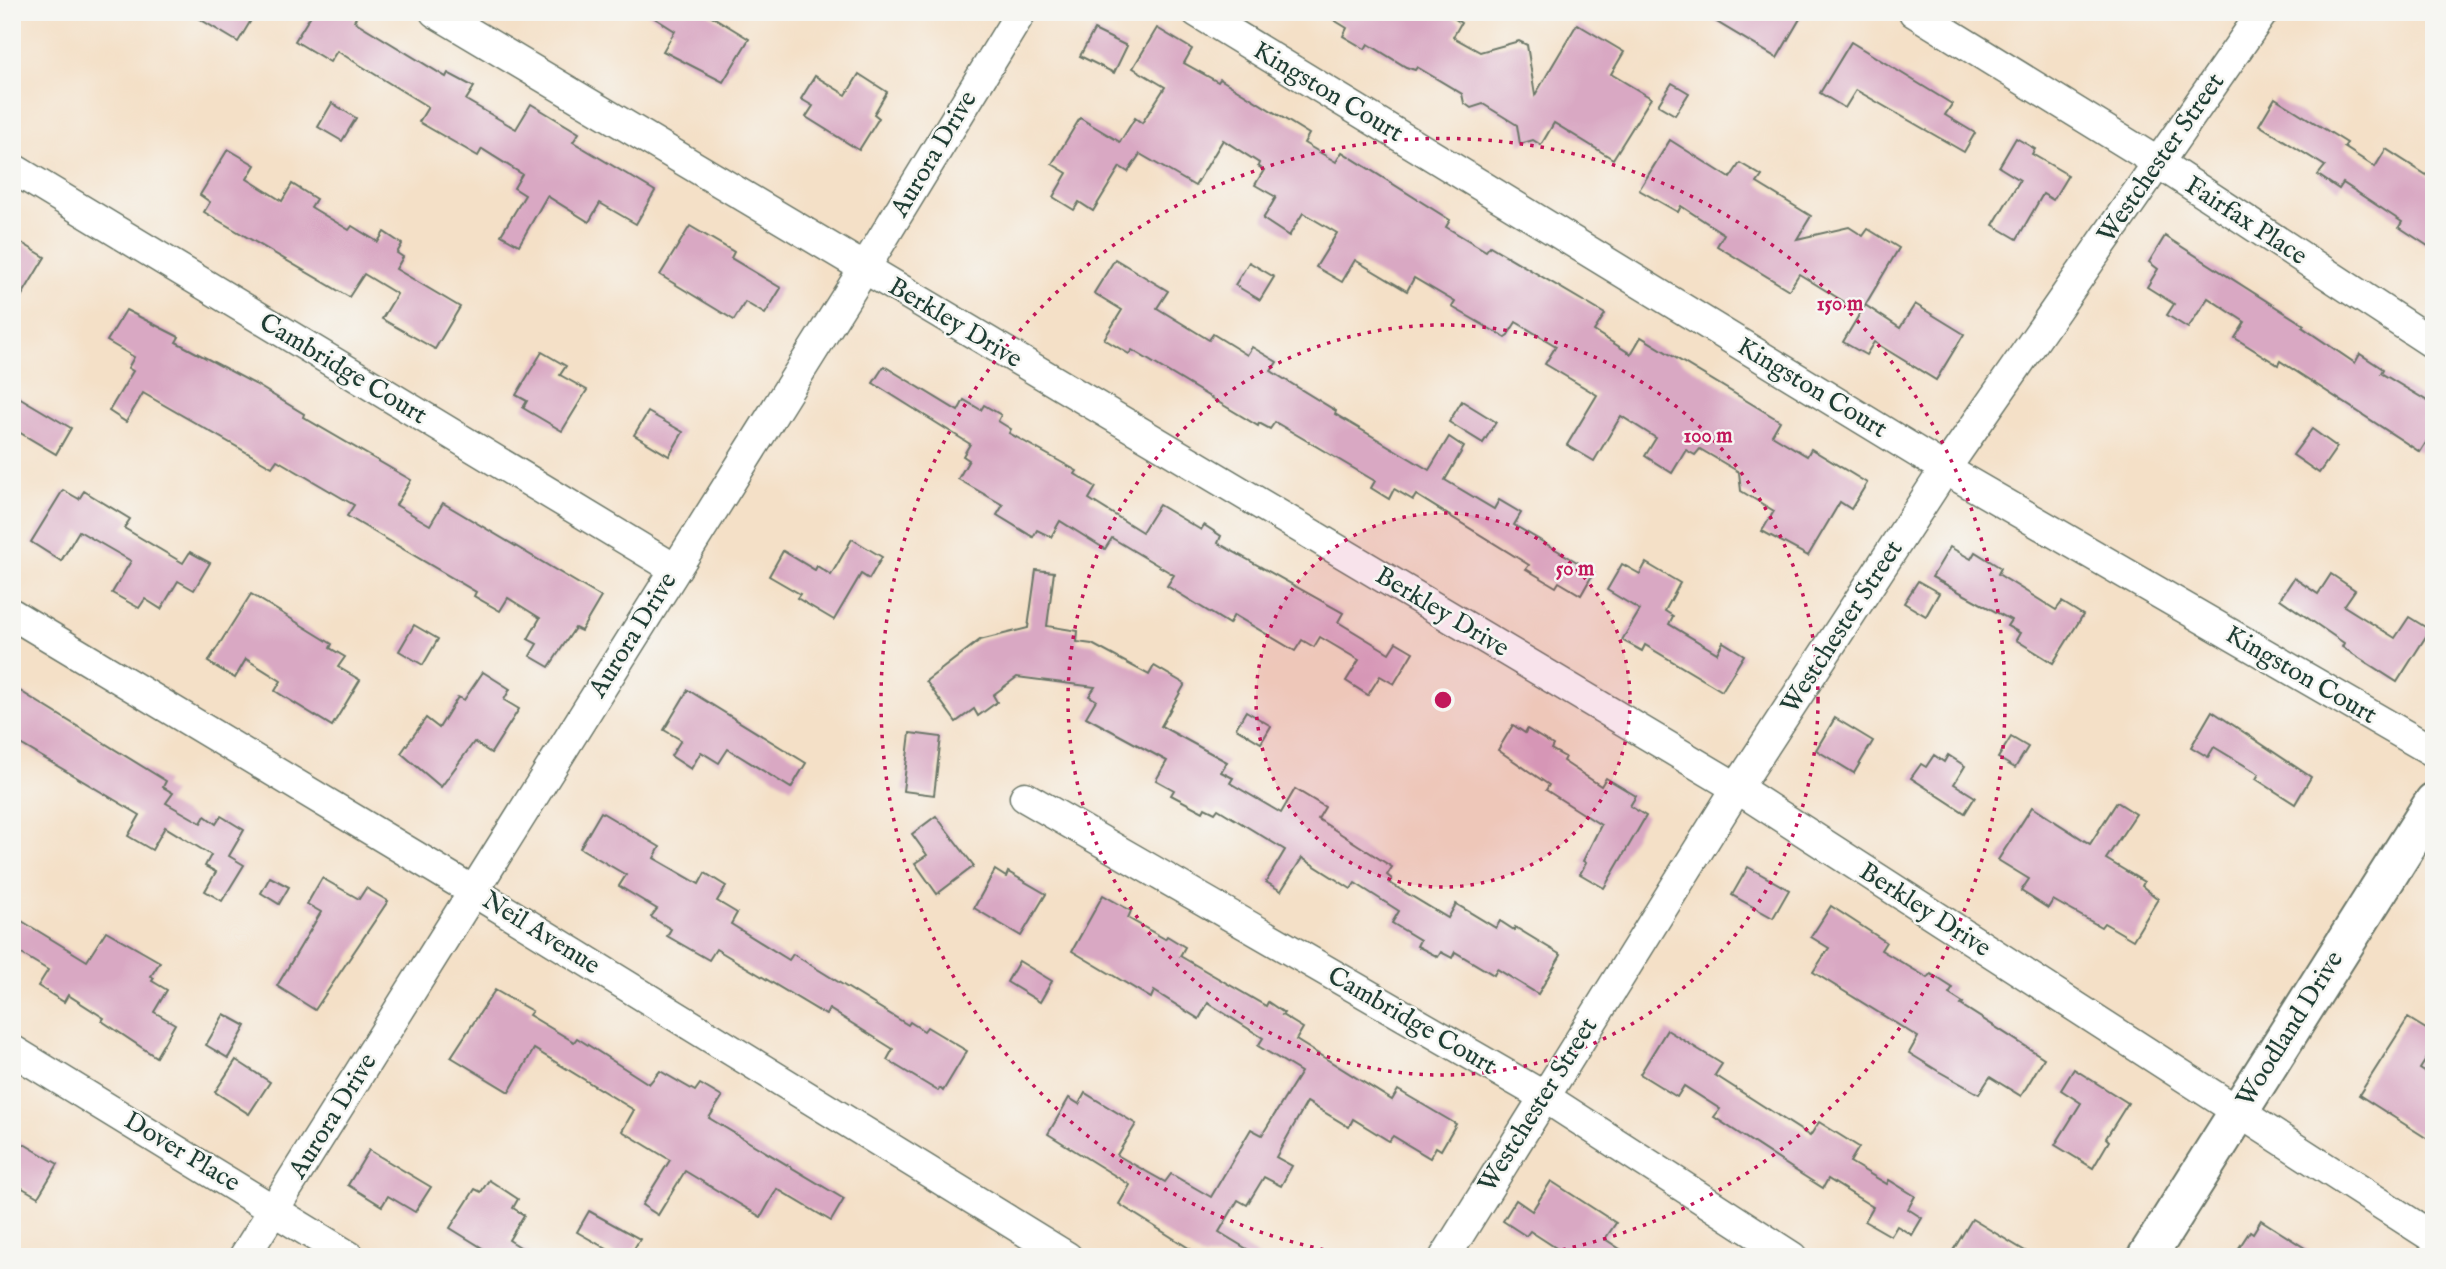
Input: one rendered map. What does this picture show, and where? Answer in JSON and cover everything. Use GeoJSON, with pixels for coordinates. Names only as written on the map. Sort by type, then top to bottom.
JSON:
{"type":"FeatureCollection","features":[{"type":"Feature","properties":{"kind":"main road","name":"Woodland Drive"},"geometry":{"type":"LineString","coordinates":[[2147,1257],[2434,802]]}},
{"type":"Feature","properties":{"kind":"street","name":"Berkley Drive"},"geometry":{"type":"LineString","coordinates":[[435,12],[1737,788],[2434,1238]]}},
{"type":"Feature","properties":{"kind":"street","name":"Aurora Drive"},"geometry":{"type":"LineString","coordinates":[[244,1257],[864,268],[1021,12]]}},
{"type":"Feature","properties":{"kind":"street","name":"Kingston Court"},"geometry":{"type":"LineString","coordinates":[[1197,12],[1945,469],[2434,752]]}},
{"type":"Feature","properties":{"kind":"street","name":"Fairfax Place"},"geometry":{"type":"LineString","coordinates":[[1914,12],[2157,162],[2434,344]]}},
{"type":"Feature","properties":{"kind":"street","name":"Westchester Street"},"geometry":{"type":"LineString","coordinates":[[1445,1257],[1737,788],[1945,469],[2263,12]]}},
{"type":"Feature","properties":{"kind":"street","name":"Cambridge Court"},"geometry":{"type":"LineString","coordinates":[[12,168],[675,569]]}},
{"type":"Feature","properties":{"kind":"street","name":"Neil Avenue"},"geometry":{"type":"LineString","coordinates":[[12,614],[473,891],[1067,1257]]}},
{"type":"Feature","properties":{"kind":"street","name":"Cambridge Court"},"geometry":{"type":"LineString","coordinates":[[1025,797],[1543,1096],[1792,1257]]}},
{"type":"Feature","properties":{"kind":"street","name":"Dover Place"},"geometry":{"type":"LineString","coordinates":[[12,1050],[275,1208],[350,1257]]}},
{"type":"Feature","properties":{"kind":"building"},"geometry":{"type":"Polygon","coordinates":[[[188,12],[256,12],[238,42],[188,12]]]}},
{"type":"Feature","properties":{"kind":"building"},"geometry":{"type":"Polygon","coordinates":[[[313,12],[359,12],[354,21],[446,77],[448,73],[474,87],[466,100],[516,129],[531,104],[579,133],[573,142],[655,191],[636,224],[600,203],[589,222],[547,196],[519,245],[501,235],[525,195],[514,188],[522,174],[482,149],[478,156],[419,122],[428,107],[337,51],[330,62],[295,41],[313,12]]]}},
{"type":"Feature","properties":{"kind":"building"},"geometry":{"type":"Polygon","coordinates":[[[645,12],[705,12],[749,39],[723,82],[663,51],[675,31],[645,12]]]}},
{"type":"Feature","properties":{"kind":"building"},"geometry":{"type":"Polygon","coordinates":[[[1321,12],[1445,12],[1461,23],[1453,37],[1480,52],[1519,41],[1527,45],[1535,95],[1577,24],[1624,52],[1611,74],[1651,98],[1613,159],[1554,123],[1541,145],[1533,140],[1520,144],[1517,125],[1483,104],[1471,108],[1464,103],[1462,94],[1417,67],[1415,70],[1406,67],[1368,44],[1365,49],[1343,36],[1347,28],[1321,12]]]}},
{"type":"Feature","properties":{"kind":"building"},"geometry":{"type":"Polygon","coordinates":[[[1700,12],[1804,12],[1777,58],[1700,12]]]}},
{"type":"Feature","properties":{"kind":"building"},"geometry":{"type":"Polygon","coordinates":[[[1157,28],[1192,49],[1184,63],[1218,82],[1220,79],[1309,134],[1304,143],[1336,162],[1342,152],[1450,220],[1446,227],[1486,251],[1490,246],[1605,314],[1594,331],[1631,354],[1641,337],[1780,421],[1772,435],[1807,456],[1811,449],[1867,483],[1851,509],[1840,502],[1808,556],[1762,531],[1774,511],[1741,491],[1739,472],[1700,449],[1695,455],[1686,450],[1672,473],[1645,456],[1656,438],[1621,416],[1594,461],[1567,445],[1597,395],[1545,364],[1556,346],[1516,322],[1506,338],[1452,307],[1455,302],[1414,278],[1407,291],[1355,260],[1342,282],[1316,267],[1337,233],[1303,213],[1289,236],[1263,219],[1276,197],[1255,185],[1264,170],[1258,166],[1259,163],[1223,140],[1195,186],[1140,154],[1128,172],[1120,167],[1093,211],[1079,202],[1074,210],[1053,197],[1067,173],[1052,164],[1080,118],[1120,142],[1135,118],[1142,123],[1165,87],[1133,68],[1157,28]]]}},
{"type":"Feature","properties":{"kind":"building"},"geometry":{"type":"Polygon","coordinates":[[[1094,30],[1127,46],[1114,73],[1080,56],[1094,30]]]}},
{"type":"Feature","properties":{"kind":"building"},"geometry":{"type":"Polygon","coordinates":[[[1851,42],[1952,104],[1945,115],[1975,133],[1964,152],[1856,90],[1845,108],[1820,93],[1851,42]]]}},
{"type":"Feature","properties":{"kind":"building"},"geometry":{"type":"Polygon","coordinates":[[[859,74],[887,92],[874,114],[879,118],[859,150],[806,117],[813,106],[801,99],[815,76],[846,95],[859,74]]]}},
{"type":"Feature","properties":{"kind":"building"},"geometry":{"type":"Polygon","coordinates":[[[1672,83],[1689,93],[1675,115],[1658,105],[1672,83]]]}},
{"type":"Feature","properties":{"kind":"building"},"geometry":{"type":"Polygon","coordinates":[[[2275,98],[2347,143],[2344,147],[2375,167],[2386,149],[2434,180],[2434,250],[2399,227],[2402,222],[2343,183],[2339,189],[2318,175],[2325,166],[2259,125],[2275,98]]]}},
{"type":"Feature","properties":{"kind":"building"},"geometry":{"type":"Polygon","coordinates":[[[332,103],[356,118],[342,141],[318,127],[332,103]]]}},
{"type":"Feature","properties":{"kind":"building"},"geometry":{"type":"Polygon","coordinates":[[[2016,138],[2035,149],[2032,154],[2068,175],[2053,200],[2043,194],[2017,239],[1993,225],[2020,180],[1999,167],[2016,138]]]}},
{"type":"Feature","properties":{"kind":"building"},"geometry":{"type":"Polygon","coordinates":[[[1670,140],[1730,178],[1740,163],[1762,176],[1757,183],[1811,216],[1797,239],[1849,227],[1863,236],[1868,229],[1899,248],[1861,312],[1799,274],[1789,290],[1717,246],[1724,234],[1681,206],[1678,212],[1639,190],[1670,140]]]}},
{"type":"Feature","properties":{"kind":"building"},"geometry":{"type":"Polygon","coordinates":[[[228,149],[255,165],[247,179],[282,201],[292,184],[316,199],[311,207],[349,230],[352,226],[378,242],[384,232],[402,244],[397,253],[403,257],[396,269],[460,307],[435,349],[382,319],[397,294],[364,274],[349,297],[204,212],[210,202],[200,195],[228,149]]]}},
{"type":"Feature","properties":{"kind":"building"},"geometry":{"type":"Polygon","coordinates":[[[690,226],[734,252],[731,258],[781,288],[765,314],[745,302],[734,320],[660,275],[690,226]]]}},
{"type":"Feature","properties":{"kind":"building"},"geometry":{"type":"Polygon","coordinates":[[[2165,236],[2304,325],[2302,327],[2355,363],[2360,354],[2383,369],[2381,373],[2434,405],[2434,430],[2420,452],[2280,361],[2278,365],[2235,338],[2245,322],[2208,298],[2188,328],[2167,315],[2174,304],[2147,287],[2158,269],[2149,262],[2165,236]]]}},
{"type":"Feature","properties":{"kind":"building"},"geometry":{"type":"Polygon","coordinates":[[[12,237],[45,257],[12,312],[12,237]]]}},
{"type":"Feature","properties":{"kind":"building"},"geometry":{"type":"Polygon","coordinates":[[[1115,259],[1168,291],[1157,308],[1209,340],[1213,334],[1247,355],[1252,347],[1277,362],[1271,371],[1336,411],[1335,414],[1429,470],[1449,437],[1464,447],[1445,480],[1494,509],[1499,500],[1521,513],[1514,525],[1594,572],[1581,595],[1559,582],[1556,587],[1526,569],[1529,565],[1416,495],[1413,500],[1394,489],[1389,499],[1371,488],[1375,481],[1275,422],[1270,429],[1259,423],[1258,426],[1132,350],[1129,354],[1104,339],[1122,310],[1094,293],[1115,259]]]}},
{"type":"Feature","properties":{"kind":"building"},"geometry":{"type":"Polygon","coordinates":[[[1249,262],[1274,277],[1260,300],[1235,285],[1249,262]]]}},
{"type":"Feature","properties":{"kind":"building"},"geometry":{"type":"Polygon","coordinates":[[[1915,304],[1964,334],[1936,380],[1874,342],[1866,355],[1843,342],[1865,305],[1900,328],[1915,304]]]}},
{"type":"Feature","properties":{"kind":"building"},"geometry":{"type":"Polygon","coordinates":[[[126,310],[179,337],[176,342],[255,384],[304,414],[303,417],[411,480],[396,505],[430,525],[443,503],[601,597],[581,631],[575,628],[549,667],[530,656],[537,644],[528,639],[540,618],[508,598],[500,611],[474,596],[476,592],[347,516],[354,505],[277,460],[272,467],[143,393],[126,422],[109,411],[133,371],[128,368],[134,357],[107,341],[126,310]]]}},
{"type":"Feature","properties":{"kind":"building"},"geometry":{"type":"Polygon","coordinates":[[[542,352],[566,366],[560,375],[587,390],[562,431],[523,408],[527,401],[516,395],[542,352]]]}},
{"type":"Feature","properties":{"kind":"building"},"geometry":{"type":"Polygon","coordinates":[[[884,366],[958,411],[964,400],[981,410],[984,405],[1001,415],[998,421],[1011,429],[1009,433],[1077,471],[1075,474],[1096,487],[1089,499],[1142,532],[1159,505],[1201,530],[1204,525],[1221,536],[1218,543],[1343,613],[1338,622],[1389,653],[1396,642],[1413,652],[1394,684],[1380,676],[1368,695],[1346,681],[1359,660],[1320,637],[1314,647],[1302,640],[1295,651],[1234,615],[1229,624],[1167,586],[1174,575],[1112,538],[1105,549],[1060,521],[1051,537],[1037,530],[1033,537],[997,515],[1003,505],[958,479],[969,460],[963,456],[970,444],[873,383],[884,366]]]}},
{"type":"Feature","properties":{"kind":"building"},"geometry":{"type":"Polygon","coordinates":[[[12,393],[71,428],[56,454],[12,428],[12,393]]]}},
{"type":"Feature","properties":{"kind":"building"},"geometry":{"type":"Polygon","coordinates":[[[1462,401],[1496,422],[1483,443],[1449,422],[1462,401]]]}},
{"type":"Feature","properties":{"kind":"building"},"geometry":{"type":"Polygon","coordinates":[[[648,412],[683,432],[669,456],[634,435],[648,412]]]}},
{"type":"Feature","properties":{"kind":"building"},"geometry":{"type":"Polygon","coordinates":[[[2312,429],[2337,447],[2319,473],[2293,455],[2312,429]]]}},
{"type":"Feature","properties":{"kind":"building"},"geometry":{"type":"Polygon","coordinates":[[[63,490],[79,499],[84,491],[130,519],[124,528],[183,563],[190,552],[210,563],[194,590],[178,581],[161,609],[145,599],[139,608],[112,593],[131,561],[79,531],[61,561],[31,542],[63,490]]]}},
{"type":"Feature","properties":{"kind":"building"},"geometry":{"type":"Polygon","coordinates":[[[852,539],[882,557],[869,579],[861,574],[834,620],[797,598],[800,594],[769,576],[783,551],[815,570],[817,566],[831,575],[852,539]]]}},
{"type":"Feature","properties":{"kind":"building"},"geometry":{"type":"Polygon","coordinates":[[[1950,547],[1971,559],[1975,552],[2001,568],[1998,574],[2056,610],[2062,602],[2083,615],[2053,663],[2016,640],[2020,633],[2007,626],[2011,620],[1932,577],[1950,547]]]}},
{"type":"Feature","properties":{"kind":"building"},"geometry":{"type":"Polygon","coordinates":[[[1646,563],[1680,583],[1665,611],[1673,616],[1669,624],[1717,653],[1723,642],[1744,655],[1722,691],[1645,645],[1642,651],[1622,640],[1640,610],[1607,590],[1622,564],[1640,574],[1646,563]]]}},
{"type":"Feature","properties":{"kind":"building"},"geometry":{"type":"Polygon","coordinates":[[[1036,570],[1054,572],[1047,626],[1078,631],[1077,642],[1092,644],[1149,675],[1154,666],[1185,684],[1161,726],[1227,762],[1221,772],[1233,778],[1230,783],[1281,813],[1295,789],[1325,807],[1318,819],[1392,867],[1387,875],[1392,879],[1390,883],[1448,918],[1456,904],[1496,928],[1500,921],[1514,930],[1515,927],[1561,955],[1538,994],[1497,969],[1494,975],[1455,952],[1452,958],[1441,952],[1438,957],[1417,946],[1420,940],[1392,923],[1399,911],[1355,883],[1351,889],[1302,858],[1281,891],[1266,882],[1285,850],[1218,809],[1215,813],[1205,808],[1203,812],[1171,795],[1174,790],[1156,780],[1167,761],[1086,717],[1096,700],[1089,696],[1095,687],[1017,677],[993,695],[997,702],[978,716],[974,709],[956,722],[926,681],[980,640],[1028,628],[1036,570]]]}},
{"type":"Feature","properties":{"kind":"building"},"geometry":{"type":"Polygon","coordinates":[[[2331,574],[2355,590],[2344,606],[2395,638],[2409,617],[2430,630],[2397,682],[2342,647],[2344,643],[2280,599],[2294,578],[2318,594],[2331,574]]]}},
{"type":"Feature","properties":{"kind":"building"},"geometry":{"type":"Polygon","coordinates":[[[1918,581],[1939,593],[1926,616],[1904,603],[1918,581]]]}},
{"type":"Feature","properties":{"kind":"building"},"geometry":{"type":"Polygon","coordinates":[[[251,594],[332,644],[330,648],[345,657],[338,667],[360,680],[332,726],[275,691],[281,681],[246,659],[235,678],[208,662],[251,594]]]}},
{"type":"Feature","properties":{"kind":"building"},"geometry":{"type":"Polygon","coordinates":[[[414,625],[438,639],[423,665],[399,651],[414,625]]]}},
{"type":"Feature","properties":{"kind":"building"},"geometry":{"type":"Polygon","coordinates":[[[483,672],[510,689],[504,700],[519,709],[491,753],[474,742],[441,787],[401,753],[426,718],[439,728],[458,697],[464,700],[483,672]]]}},
{"type":"Feature","properties":{"kind":"building"},"geometry":{"type":"Polygon","coordinates":[[[12,686],[166,781],[163,787],[173,793],[166,803],[201,823],[205,816],[216,824],[221,816],[244,830],[229,856],[244,865],[222,901],[205,891],[216,872],[205,866],[211,855],[165,827],[152,850],[128,836],[140,815],[12,739],[12,686]]]}},
{"type":"Feature","properties":{"kind":"building"},"geometry":{"type":"Polygon","coordinates":[[[688,690],[806,763],[791,788],[728,749],[719,763],[701,752],[691,769],[671,756],[681,740],[664,730],[688,690]]]}},
{"type":"Feature","properties":{"kind":"building"},"geometry":{"type":"Polygon","coordinates":[[[1246,711],[1271,726],[1261,743],[1236,728],[1246,711]]]}},
{"type":"Feature","properties":{"kind":"building"},"geometry":{"type":"Polygon","coordinates":[[[2212,711],[2311,777],[2295,804],[2256,779],[2259,774],[2214,747],[2208,757],[2191,747],[2212,711]]]}},
{"type":"Feature","properties":{"kind":"building"},"geometry":{"type":"Polygon","coordinates":[[[1835,718],[1873,741],[1854,773],[1816,750],[1835,718]]]}},
{"type":"Feature","properties":{"kind":"building"},"geometry":{"type":"Polygon","coordinates":[[[1513,725],[1525,733],[1527,729],[1553,745],[1551,749],[1565,757],[1563,761],[1601,786],[1606,778],[1636,796],[1630,806],[1646,816],[1604,888],[1580,874],[1586,863],[1583,861],[1601,825],[1546,790],[1549,785],[1498,750],[1513,725]]]}},
{"type":"Feature","properties":{"kind":"building"},"geometry":{"type":"Polygon","coordinates":[[[910,733],[941,737],[934,795],[903,791],[910,733]]]}},
{"type":"Feature","properties":{"kind":"building"},"geometry":{"type":"Polygon","coordinates":[[[2011,737],[2028,747],[2015,768],[1998,758],[2011,737]]]}},
{"type":"Feature","properties":{"kind":"building"},"geometry":{"type":"Polygon","coordinates":[[[1934,755],[1944,762],[1948,755],[1965,766],[1954,784],[1975,797],[1965,813],[1911,778],[1921,764],[1926,767],[1934,755]]]}},
{"type":"Feature","properties":{"kind":"building"},"geometry":{"type":"Polygon","coordinates":[[[2117,802],[2136,814],[2106,859],[2144,882],[2142,886],[2158,899],[2133,940],[2104,923],[2101,927],[2053,900],[2048,908],[2021,891],[2029,879],[1998,860],[2032,807],[2090,844],[2117,802]]]}},
{"type":"Feature","properties":{"kind":"building"},"geometry":{"type":"Polygon","coordinates":[[[601,812],[660,847],[654,858],[699,884],[705,873],[726,886],[717,901],[737,913],[731,924],[789,960],[793,954],[908,1025],[910,1022],[924,1031],[927,1027],[967,1051],[943,1091],[940,1088],[938,1091],[887,1060],[893,1049],[829,1009],[826,1015],[716,949],[709,960],[667,936],[671,929],[651,917],[657,909],[619,886],[626,875],[580,848],[601,812]]]}},
{"type":"Feature","properties":{"kind":"building"},"geometry":{"type":"Polygon","coordinates":[[[936,816],[974,866],[937,894],[915,863],[927,855],[912,834],[936,816]]]}},
{"type":"Feature","properties":{"kind":"building"},"geometry":{"type":"Polygon","coordinates":[[[1748,867],[1789,890],[1773,918],[1732,895],[1748,867]]]}},
{"type":"Feature","properties":{"kind":"building"},"geometry":{"type":"Polygon","coordinates":[[[995,870],[1006,877],[1008,872],[1046,894],[1021,936],[974,908],[995,870]]]}},
{"type":"Feature","properties":{"kind":"building"},"geometry":{"type":"Polygon","coordinates":[[[270,877],[289,887],[279,904],[261,893],[270,877]]]}},
{"type":"Feature","properties":{"kind":"building"},"geometry":{"type":"Polygon","coordinates":[[[322,878],[359,899],[366,888],[388,901],[315,1010],[277,986],[321,912],[307,904],[322,878]]]}},
{"type":"Feature","properties":{"kind":"building"},"geometry":{"type":"Polygon","coordinates":[[[1103,895],[1131,911],[1128,918],[1185,947],[1180,956],[1266,1006],[1268,1002],[1284,1013],[1282,1015],[1303,1028],[1296,1040],[1392,1100],[1398,1090],[1456,1124],[1441,1150],[1436,1147],[1430,1158],[1393,1136],[1389,1141],[1353,1119],[1349,1127],[1307,1102],[1276,1157],[1292,1166],[1281,1186],[1264,1177],[1247,1205],[1238,1200],[1219,1232],[1260,1257],[1203,1257],[1119,1204],[1130,1185],[1048,1134],[1069,1098],[1079,1104],[1085,1093],[1136,1124],[1117,1155],[1165,1182],[1171,1174],[1211,1197],[1251,1129],[1262,1135],[1301,1072],[1258,1046],[1263,1038],[1208,1003],[1199,1019],[1154,991],[1151,998],[1072,951],[1103,895]]]}},
{"type":"Feature","properties":{"kind":"building"},"geometry":{"type":"Polygon","coordinates":[[[1831,906],[1886,942],[1881,950],[1928,978],[1931,974],[1953,988],[1949,994],[1963,1003],[1961,1005],[2044,1058],[2021,1096],[1990,1077],[1979,1094],[1938,1071],[1909,1053],[1918,1037],[1813,972],[1829,948],[1811,937],[1831,906]]]}},
{"type":"Feature","properties":{"kind":"building"},"geometry":{"type":"Polygon","coordinates":[[[12,915],[87,961],[106,931],[160,962],[151,976],[154,978],[152,981],[167,990],[154,1012],[175,1024],[156,1057],[68,995],[64,1002],[38,986],[48,970],[12,948],[12,915]]]}},
{"type":"Feature","properties":{"kind":"building"},"geometry":{"type":"Polygon","coordinates":[[[1019,961],[1052,981],[1040,1002],[1007,982],[1019,961]]]}},
{"type":"Feature","properties":{"kind":"building"},"geometry":{"type":"Polygon","coordinates":[[[495,990],[532,1011],[529,1015],[574,1042],[577,1038],[649,1084],[660,1071],[695,1091],[700,1084],[722,1097],[709,1118],[844,1199],[831,1221],[777,1189],[761,1217],[685,1171],[658,1215],[642,1205],[670,1160],[622,1131],[634,1110],[534,1049],[509,1092],[451,1057],[495,990]]]}},
{"type":"Feature","properties":{"kind":"building"},"geometry":{"type":"Polygon","coordinates":[[[224,1014],[246,1026],[228,1058],[206,1045],[224,1014]]]}},
{"type":"Feature","properties":{"kind":"building"},"geometry":{"type":"Polygon","coordinates":[[[2408,1018],[2434,1034],[2434,1047],[2420,1069],[2434,1078],[2434,1143],[2359,1095],[2408,1018]]]}},
{"type":"Feature","properties":{"kind":"building"},"geometry":{"type":"Polygon","coordinates":[[[1667,1030],[1722,1064],[1715,1075],[1810,1136],[1819,1122],[1859,1147],[1850,1162],[1887,1184],[1889,1180],[1915,1196],[1908,1209],[1922,1218],[1912,1235],[1897,1226],[1891,1236],[1865,1221],[1873,1207],[1828,1179],[1823,1188],[1804,1176],[1714,1117],[1720,1109],[1684,1086],[1677,1097],[1640,1074],[1667,1030]]]}},
{"type":"Feature","properties":{"kind":"building"},"geometry":{"type":"Polygon","coordinates":[[[236,1060],[270,1082],[249,1114],[215,1092],[236,1060]]]}},
{"type":"Feature","properties":{"kind":"building"},"geometry":{"type":"Polygon","coordinates":[[[2074,1069],[2128,1103],[2106,1138],[2109,1141],[2093,1168],[2055,1145],[2081,1103],[2061,1090],[2074,1069]]]}},
{"type":"Feature","properties":{"kind":"building"},"geometry":{"type":"Polygon","coordinates":[[[12,1137],[58,1164],[38,1197],[12,1182],[12,1137]]]}},
{"type":"Feature","properties":{"kind":"building"},"geometry":{"type":"Polygon","coordinates":[[[369,1150],[431,1187],[415,1212],[388,1196],[382,1206],[348,1185],[369,1150]]]}},
{"type":"Feature","properties":{"kind":"building"},"geometry":{"type":"Polygon","coordinates":[[[489,1180],[518,1199],[513,1208],[524,1215],[509,1240],[536,1257],[497,1257],[450,1228],[475,1189],[481,1192],[489,1180]]]}},
{"type":"Feature","properties":{"kind":"building"},"geometry":{"type":"Polygon","coordinates":[[[1551,1181],[1616,1223],[1605,1239],[1632,1257],[1570,1257],[1530,1231],[1526,1236],[1503,1221],[1516,1200],[1532,1211],[1551,1181]]]}},
{"type":"Feature","properties":{"kind":"building"},"geometry":{"type":"Polygon","coordinates":[[[589,1211],[640,1239],[629,1257],[621,1257],[577,1232],[589,1211]]]}},
{"type":"Feature","properties":{"kind":"building"},"geometry":{"type":"Polygon","coordinates":[[[1972,1219],[2035,1257],[1949,1257],[1972,1219]]]}},
{"type":"Feature","properties":{"kind":"building"},"geometry":{"type":"Polygon","coordinates":[[[2261,1220],[2319,1257],[2233,1257],[2250,1231],[2253,1233],[2261,1220]]]}}]}
